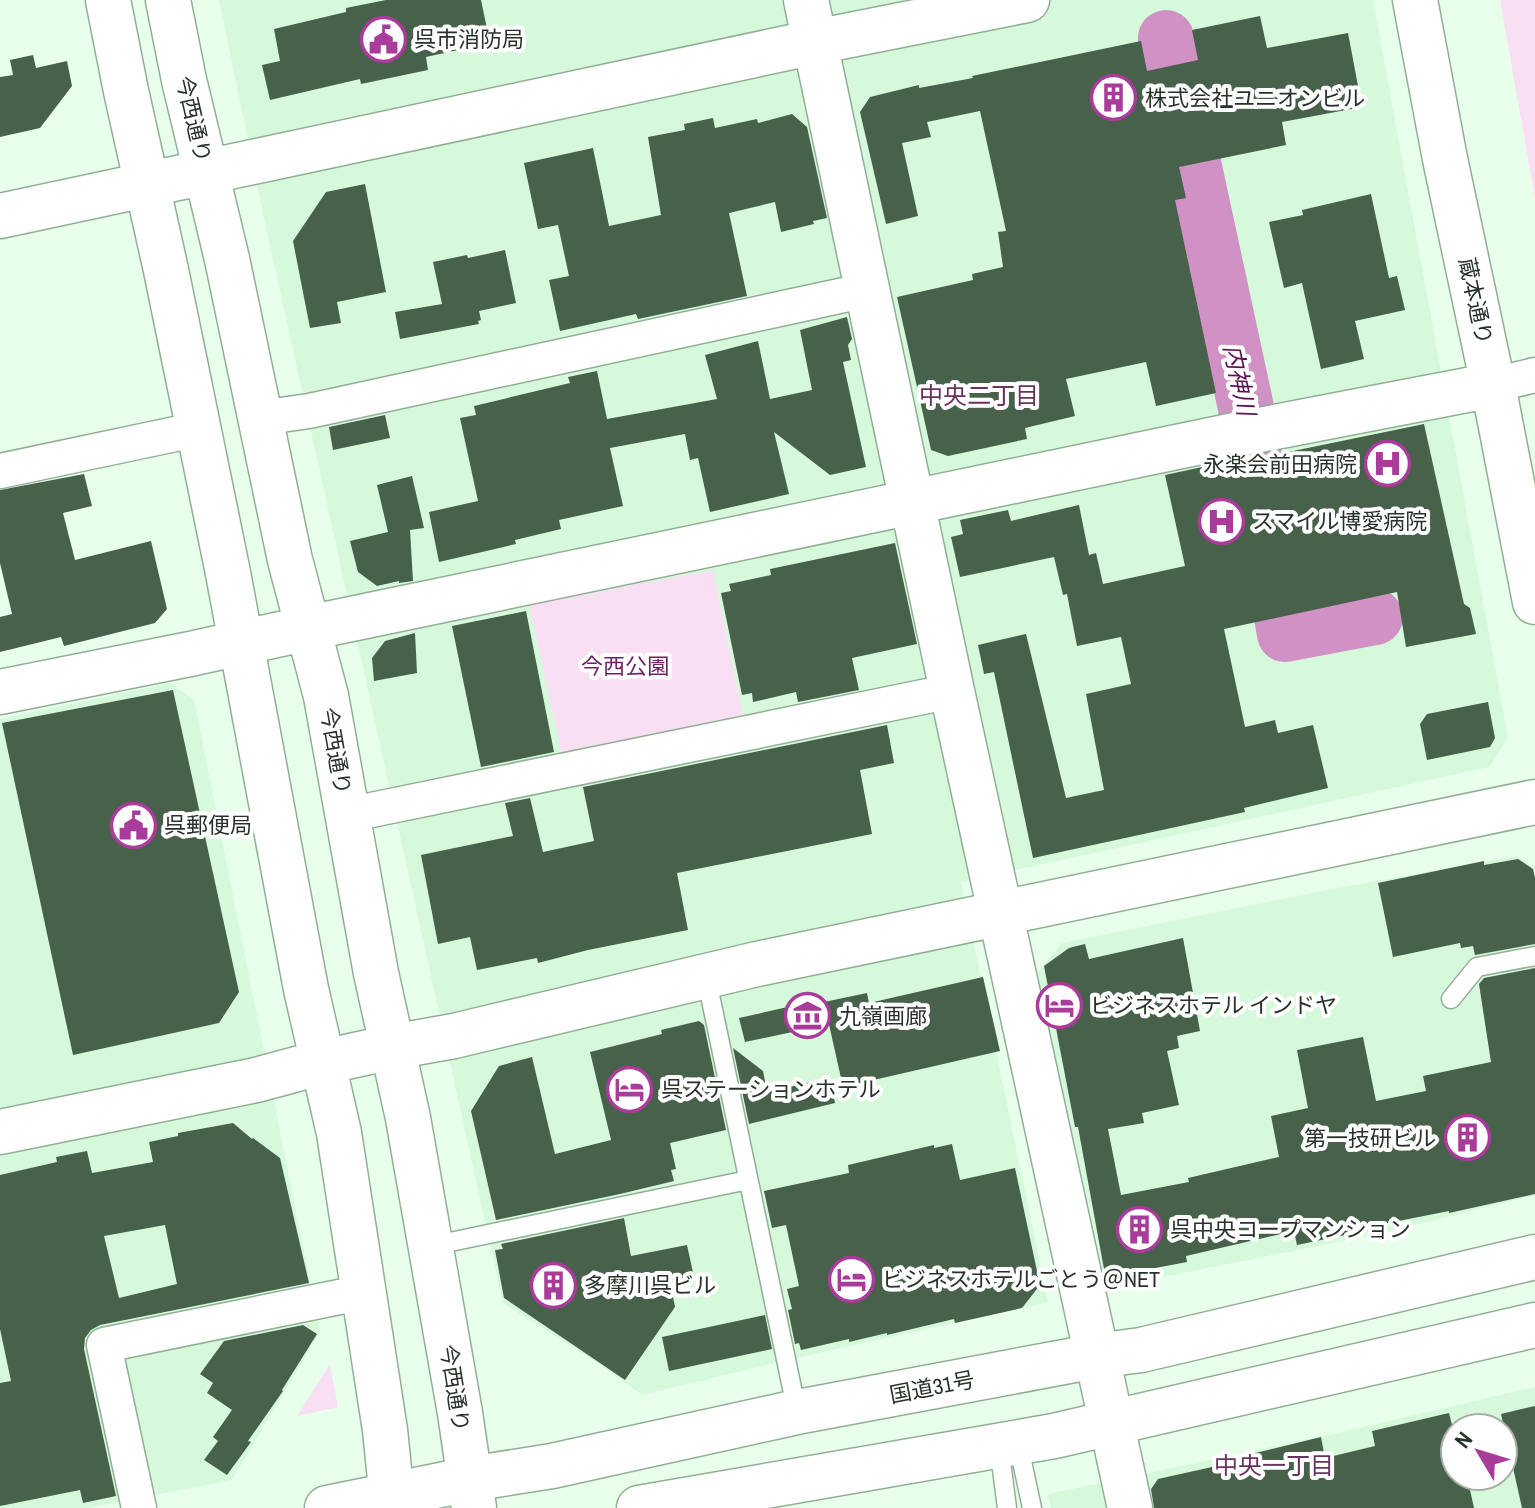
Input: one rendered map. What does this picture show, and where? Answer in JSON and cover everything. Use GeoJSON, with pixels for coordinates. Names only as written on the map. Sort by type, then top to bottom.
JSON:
{"type":"FeatureCollection","features":[{"type":"Feature","properties":{"kind":"main road"},"geometry":{"type":"LineString","coordinates":[[108,0],[199,429],[306,989],[339,1133],[385,1430],[392,1502]]}},
{"type":"Feature","properties":{"kind":"main road","name":"今西通り"},"geometry":{"type":"LineString","coordinates":[[168,0],[290,560],[326,696],[376,973],[408,1118],[472,1494]]}},
{"type":"Feature","properties":{"kind":"main road"},"geometry":{"type":"LineString","coordinates":[[806,0],[952,691],[1130,1508]]}},
{"type":"Feature","properties":{"kind":"main road"},"geometry":{"type":"LineString","coordinates":[[0,216],[815,42],[1027,0]]}},
{"type":"Feature","properties":{"kind":"main road","name":"蔵本通り"},"geometry":{"type":"LineString","coordinates":[[1415,0],[1535,602]]}},
{"type":"Feature","properties":{"kind":"main road"},"geometry":{"type":"LineString","coordinates":[[0,692],[1251,431],[1493,385]]}},
{"type":"Feature","properties":{"kind":"main road"},"geometry":{"type":"LineString","coordinates":[[0,1132],[256,1080],[323,1062],[454,1036],[706,976],[1535,802]]}},
{"type":"Feature","properties":{"kind":"main road","name":"国道31号"},"geometry":{"type":"LineString","coordinates":[[327,1508],[472,1494],[552,1466],[797,1412],[1141,1350],[1535,1257]]}},
{"type":"Feature","properties":{"kind":"main road"},"geometry":{"type":"LineString","coordinates":[[639,1508],[735,1500],[1054,1436],[1535,1325]]}},
{"type":"Feature","properties":{"kind":"street"},"geometry":{"type":"LineString","coordinates":[[260,418],[309,411],[867,290]]}},
{"type":"Feature","properties":{"kind":"street"},"geometry":{"type":"LineString","coordinates":[[1493,385],[1535,375]]}},
{"type":"Feature","properties":{"kind":"street"},"geometry":{"type":"LineString","coordinates":[[0,471],[199,429]]}},
{"type":"Feature","properties":{"kind":"street"},"geometry":{"type":"LineString","coordinates":[[347,815],[952,691]]}},
{"type":"Feature","properties":{"kind":"street"},"geometry":{"type":"LineString","coordinates":[[139,1508],[104,1345],[364,1292]]}},
{"type":"Feature","properties":{"kind":"lane"},"geometry":{"type":"LineString","coordinates":[[1451,999],[1477,967],[1535,956]]}},
{"type":"Feature","properties":{"kind":"lane"},"geometry":{"type":"LineString","coordinates":[[706,976],[797,1412]]}},
{"type":"Feature","properties":{"kind":"lane"},"geometry":{"type":"LineString","coordinates":[[431,1246],[748,1180]]}},
{"type":"Feature","properties":{"kind":"lane"},"geometry":{"type":"LineString","coordinates":[[1007,1508],[1008,1444]]}},
{"type":"Feature","properties":{"kind":"lane"},"geometry":{"type":"LineString","coordinates":[[1008,1444],[1032,1508]]}},
{"type":"Feature","properties":{"kind":"shaded area"},"geometry":{"type":"Polygon","coordinates":[[[219,0],[1373,0],[1508,738],[1489,767],[961,882],[1048,1302],[642,1395],[595,1361],[503,1303],[264,218],[219,0]]]}},
{"type":"Feature","properties":{"kind":"shaded area"},"geometry":{"type":"Polygon","coordinates":[[[170,683],[194,700],[320,1332],[232,1480],[88,1508],[0,1508],[0,719],[170,683]]]}},
{"type":"Feature","properties":{"kind":"shaded area"},"geometry":{"type":"Polygon","coordinates":[[[1517,856],[1531,866],[1535,887],[1535,1195],[1391,1231],[1119,1286],[1104,1274],[1037,973],[1062,943],[1342,887],[1517,856]]]}},
{"type":"Feature","properties":{"kind":"shaded area"},"geometry":{"type":"Polygon","coordinates":[[[1535,1387],[1535,1508],[1051,1508],[1048,1494],[1324,1436],[1535,1387]]]}},
{"type":"Feature","properties":{"kind":"green space"},"geometry":{"type":"Polygon","coordinates":[[[1500,0],[1535,0],[1535,199],[1500,0]]]}},
{"type":"Feature","properties":{"kind":"green space","name":"今西公園"},"geometry":{"type":"Polygon","coordinates":[[[713,570],[744,721],[563,759],[529,605],[713,570]]]}},
{"type":"Feature","properties":{"kind":"green space"},"geometry":{"type":"Polygon","coordinates":[[[330,1364],[338,1407],[297,1416],[330,1364]]]}},
{"type":"Feature","properties":{"kind":"building"},"geometry":{"type":"Polygon","coordinates":[[[386,0],[481,0],[490,43],[426,57],[428,70],[361,84],[360,79],[270,100],[262,65],[280,61],[274,29],[386,0]]]}},
{"type":"Feature","properties":{"kind":"building"},"geometry":{"type":"Polygon","coordinates":[[[1260,16],[1267,48],[1348,33],[1362,107],[1282,122],[1286,145],[1179,167],[1186,198],[1175,200],[1216,393],[1156,406],[1146,362],[1066,379],[1075,416],[1025,428],[1027,439],[948,456],[931,450],[897,297],[973,280],[972,274],[1003,267],[998,232],[1006,231],[980,111],[927,122],[931,137],[902,143],[918,216],[886,224],[860,112],[870,97],[1141,41],[1147,71],[1198,60],[1192,30],[1260,16]]]}},
{"type":"Feature","properties":{"kind":"building"},"geometry":{"type":"Polygon","coordinates":[[[33,55],[36,68],[67,61],[72,86],[40,128],[0,137],[0,77],[13,75],[10,60],[33,55]]]}},
{"type":"Feature","properties":{"kind":"building"},"geometry":{"type":"Polygon","coordinates":[[[792,114],[807,127],[827,218],[781,232],[775,202],[729,213],[747,296],[638,319],[636,314],[560,331],[549,280],[569,276],[558,225],[538,229],[524,163],[593,148],[609,226],[661,215],[648,137],[685,130],[684,124],[713,118],[715,128],[757,119],[758,123],[792,114]]]}},
{"type":"Feature","properties":{"kind":"building"},"geometry":{"type":"Polygon","coordinates":[[[365,184],[386,292],[337,302],[341,323],[310,328],[293,241],[326,192],[365,184]]]}},
{"type":"Feature","properties":{"kind":"building"},"geometry":{"type":"Polygon","coordinates":[[[1371,194],[1389,278],[1397,276],[1405,310],[1355,321],[1364,359],[1321,369],[1302,283],[1284,288],[1269,222],[1303,215],[1302,210],[1371,194]]]}},
{"type":"Feature","properties":{"kind":"building"},"geometry":{"type":"Polygon","coordinates":[[[505,250],[516,303],[479,311],[479,324],[400,339],[395,312],[442,304],[433,262],[505,250]]]}},
{"type":"Feature","properties":{"kind":"building"},"geometry":{"type":"Polygon","coordinates":[[[847,317],[852,339],[848,345],[851,360],[843,362],[866,467],[830,475],[774,432],[789,494],[710,512],[698,458],[690,460],[685,434],[610,448],[623,506],[559,520],[561,529],[515,540],[516,544],[439,562],[429,512],[478,501],[460,418],[476,415],[474,406],[570,383],[568,377],[597,371],[607,419],[717,399],[705,355],[758,341],[770,399],[812,390],[800,330],[847,317]]]}},
{"type":"Feature","properties":{"kind":"building"},"geometry":{"type":"Polygon","coordinates":[[[385,415],[390,438],[333,450],[329,427],[385,415]]]}},
{"type":"Feature","properties":{"kind":"building"},"geometry":{"type":"Polygon","coordinates":[[[1424,424],[1464,604],[1470,608],[1476,634],[1406,647],[1397,592],[1224,629],[1245,727],[1275,720],[1278,733],[1313,725],[1328,788],[1244,808],[1245,812],[1033,858],[994,672],[984,674],[978,645],[1026,634],[1066,798],[1104,790],[1086,694],[1131,684],[1121,637],[1077,646],[1067,594],[1063,595],[1054,557],[960,577],[951,537],[963,534],[960,520],[1008,510],[1011,521],[1079,505],[1089,555],[1096,553],[1103,584],[1185,566],[1165,475],[1424,424]]]}},
{"type":"Feature","properties":{"kind":"building"},"geometry":{"type":"Polygon","coordinates":[[[84,474],[92,506],[63,513],[75,560],[151,541],[167,609],[155,623],[64,646],[61,637],[0,652],[0,617],[12,614],[0,563],[0,490],[84,474]]]}},
{"type":"Feature","properties":{"kind":"building"},"geometry":{"type":"Polygon","coordinates":[[[412,476],[424,528],[410,530],[413,581],[377,586],[358,572],[350,541],[388,532],[377,485],[412,476]]]}},
{"type":"Feature","properties":{"kind":"building"},"geometry":{"type":"Polygon","coordinates":[[[895,543],[917,644],[852,658],[859,690],[798,702],[796,692],[753,702],[752,693],[742,695],[721,593],[731,591],[729,584],[771,575],[770,569],[895,543]]]}},
{"type":"Feature","properties":{"kind":"building"},"geometry":{"type":"Polygon","coordinates":[[[526,611],[554,752],[481,767],[452,626],[526,611]]]}},
{"type":"Feature","properties":{"kind":"building"},"geometry":{"type":"Polygon","coordinates":[[[415,633],[417,673],[374,681],[372,658],[385,641],[415,633]]]}},
{"type":"Feature","properties":{"kind":"building"},"geometry":{"type":"Polygon","coordinates":[[[173,690],[239,992],[219,1023],[73,1055],[2,723],[173,690]]]}},
{"type":"Feature","properties":{"kind":"building"},"geometry":{"type":"Polygon","coordinates":[[[1488,702],[1495,738],[1490,747],[1427,760],[1420,724],[1427,714],[1488,702]]]}},
{"type":"Feature","properties":{"kind":"building"},"geometry":{"type":"Polygon","coordinates":[[[887,725],[894,763],[860,770],[872,834],[677,873],[688,930],[538,963],[537,958],[477,970],[470,937],[438,944],[421,855],[513,836],[505,803],[530,798],[543,852],[594,841],[583,787],[887,725]]]}},
{"type":"Feature","properties":{"kind":"building"},"geometry":{"type":"Polygon","coordinates":[[[1518,859],[1533,869],[1535,878],[1535,944],[1475,955],[1473,946],[1461,948],[1460,943],[1393,957],[1378,883],[1484,861],[1484,865],[1518,859]]]}},
{"type":"Feature","properties":{"kind":"building"},"geometry":{"type":"Polygon","coordinates":[[[1183,938],[1200,1031],[1177,1036],[1179,1048],[1167,1051],[1179,1105],[1142,1113],[1144,1123],[1108,1129],[1121,1195],[1189,1182],[1188,1178],[1279,1157],[1271,1116],[1308,1108],[1297,1050],[1363,1037],[1376,1101],[1426,1091],[1423,1076],[1491,1062],[1479,984],[1484,978],[1535,968],[1535,1194],[1373,1226],[1374,1229],[1297,1245],[1294,1231],[1186,1256],[1187,1262],[1113,1276],[1104,1269],[1044,966],[1069,948],[1085,944],[1089,959],[1183,938]]]}},
{"type":"Feature","properties":{"kind":"building"},"geometry":{"type":"Polygon","coordinates":[[[983,977],[1000,1051],[843,1087],[824,1002],[867,993],[869,1003],[983,977]]]}},
{"type":"Feature","properties":{"kind":"building"},"geometry":{"type":"Polygon","coordinates":[[[819,1000],[825,1025],[745,1042],[739,1018],[819,1000]]]}},
{"type":"Feature","properties":{"kind":"building"},"geometry":{"type":"Polygon","coordinates":[[[699,1021],[704,1025],[726,1130],[670,1143],[676,1169],[671,1170],[674,1181],[496,1220],[471,1111],[499,1066],[532,1057],[555,1154],[611,1140],[590,1052],[699,1021]]]}},
{"type":"Feature","properties":{"kind":"building"},"geometry":{"type":"Polygon","coordinates":[[[733,1048],[763,1071],[767,1092],[830,1078],[835,1103],[749,1124],[733,1048]]]}},
{"type":"Feature","properties":{"kind":"building"},"geometry":{"type":"Polygon","coordinates":[[[233,1123],[280,1158],[309,1283],[100,1325],[91,1330],[85,1338],[84,1349],[116,1496],[83,1503],[80,1490],[0,1506],[0,1383],[11,1381],[0,1329],[0,1175],[57,1162],[56,1157],[87,1151],[92,1173],[153,1162],[149,1142],[178,1136],[178,1133],[233,1123]],[[165,1225],[104,1236],[119,1298],[177,1284],[165,1225]]]}},
{"type":"Feature","properties":{"kind":"building"},"geometry":{"type":"Polygon","coordinates":[[[952,1144],[960,1180],[1015,1168],[1040,1285],[1022,1308],[801,1350],[799,1343],[795,1344],[788,1310],[792,1309],[787,1289],[799,1286],[786,1225],[772,1228],[764,1191],[849,1173],[848,1165],[934,1145],[934,1148],[952,1144]]]}},
{"type":"Feature","properties":{"kind":"building"},"geometry":{"type":"Polygon","coordinates":[[[624,1218],[631,1256],[687,1245],[694,1277],[670,1282],[675,1307],[625,1380],[504,1298],[495,1250],[503,1249],[501,1244],[624,1218]]]}},
{"type":"Feature","properties":{"kind":"building"},"geometry":{"type":"Polygon","coordinates":[[[765,1315],[772,1349],[669,1371],[662,1337],[765,1315]]]}},
{"type":"Feature","properties":{"kind":"building"},"geometry":{"type":"Polygon","coordinates":[[[303,1325],[317,1334],[248,1441],[251,1442],[227,1475],[204,1460],[218,1441],[213,1437],[232,1410],[207,1393],[213,1383],[200,1374],[224,1341],[303,1325]]]}},
{"type":"Feature","properties":{"kind":"building"},"geometry":{"type":"Polygon","coordinates":[[[1535,1406],[1535,1508],[1522,1508],[1518,1492],[1519,1412],[1510,1412],[1535,1406]]]}},
{"type":"Feature","properties":{"kind":"building"},"geometry":{"type":"Polygon","coordinates":[[[1439,1415],[1439,1492],[1470,1492],[1474,1508],[1154,1508],[1151,1489],[1158,1479],[1248,1459],[1247,1455],[1321,1437],[1325,1458],[1375,1446],[1372,1431],[1439,1415]]]}},
{"type":"Feature","properties":{"kind":"waterway","name":"内神川"},"geometry":{"type":"LineString","coordinates":[[1166,38],[1245,403],[1285,634],[1375,617]]}},
{"type":"Feature","properties":{"kind":"place","name":"呉市消防局"},"geometry":{"type":"Point","coordinates":[383,39]}},
{"type":"Feature","properties":{"kind":"place","name":"株式会社ユニオンビル"},"geometry":{"type":"Point","coordinates":[1114,98]}},
{"type":"Feature","properties":{"kind":"place","name":"永楽会前田病院"},"geometry":{"type":"Point","coordinates":[1388,464]}},
{"type":"Feature","properties":{"kind":"place","name":"スマイル博愛病院"},"geometry":{"type":"Point","coordinates":[1221,521]}},
{"type":"Feature","properties":{"kind":"place","name":"呉郵便局"},"geometry":{"type":"Point","coordinates":[133,825]}},
{"type":"Feature","properties":{"kind":"place","name":"ビジネスホテル インドヤ"},"geometry":{"type":"Point","coordinates":[1059,1005]}},
{"type":"Feature","properties":{"kind":"place","name":"九嶺画廊"},"geometry":{"type":"Point","coordinates":[808,1016]}},
{"type":"Feature","properties":{"kind":"place","name":"呉ステーションホテル"},"geometry":{"type":"Point","coordinates":[630,1089]}},
{"type":"Feature","properties":{"kind":"place","name":"第一技研ビル"},"geometry":{"type":"Point","coordinates":[1467,1138]}},
{"type":"Feature","properties":{"kind":"place","name":"呉中央コープマンション"},"geometry":{"type":"Point","coordinates":[1139,1229]}},
{"type":"Feature","properties":{"kind":"place","name":"ビジネスホテルごとう＠NET"},"geometry":{"type":"Point","coordinates":[851,1279]}},
{"type":"Feature","properties":{"kind":"place","name":"多摩川呉ビル"},"geometry":{"type":"Point","coordinates":[553,1285]}},
{"type":"Feature","properties":{"kind":"district","name":"中央二丁目"},"geometry":{"type":"Point","coordinates":[979,396]}},
{"type":"Feature","properties":{"kind":"district","name":"中央一丁目"},"geometry":{"type":"Point","coordinates":[1274,1466]}}]}
